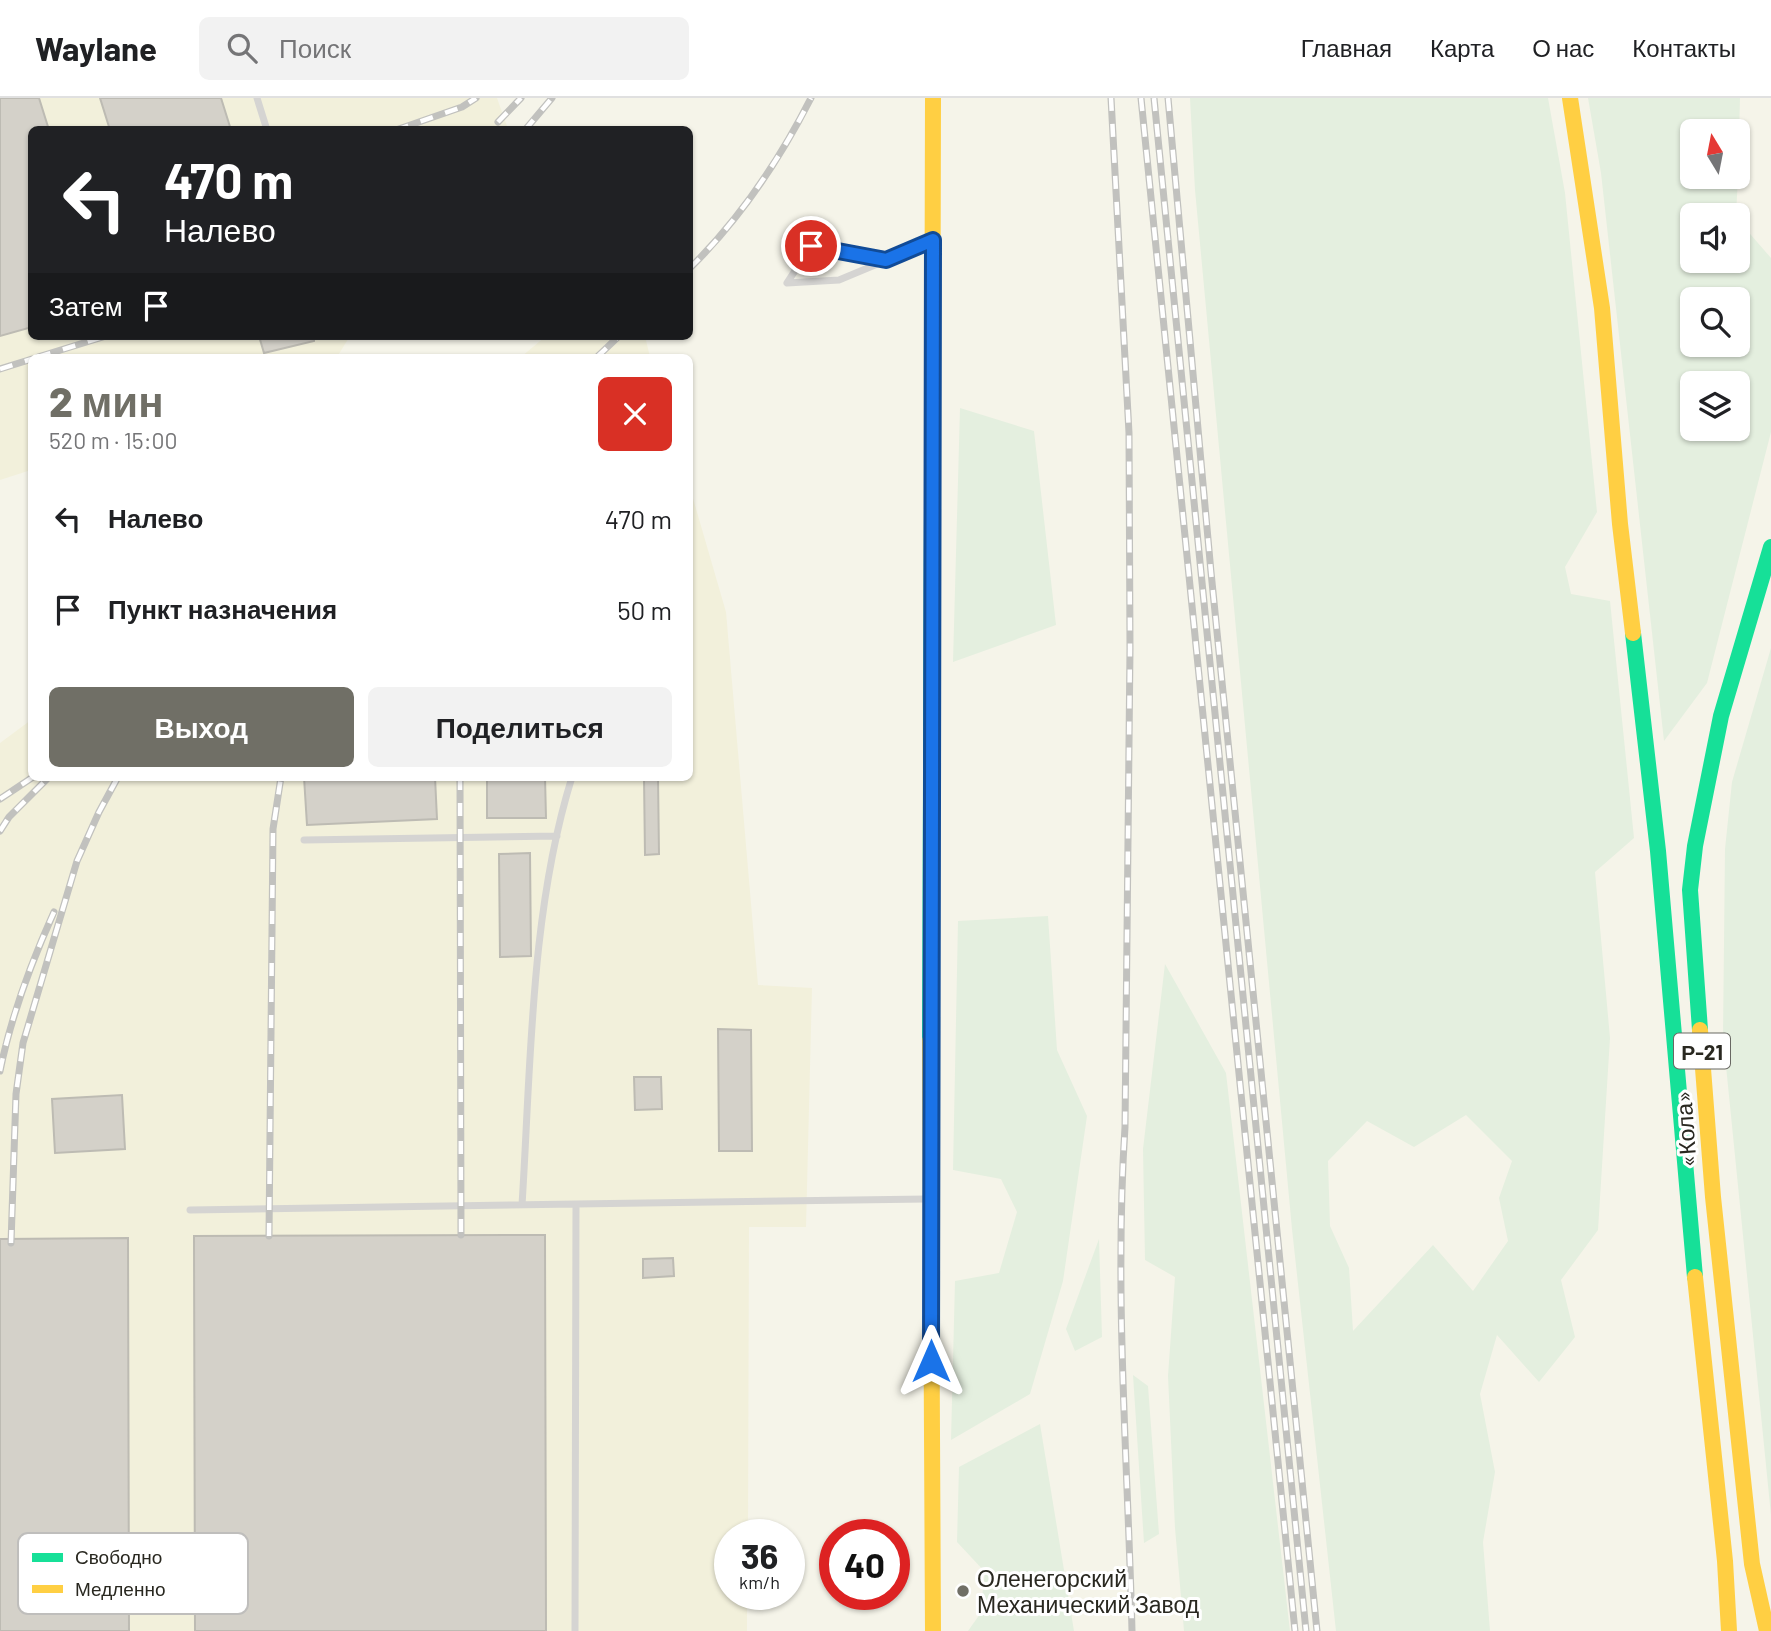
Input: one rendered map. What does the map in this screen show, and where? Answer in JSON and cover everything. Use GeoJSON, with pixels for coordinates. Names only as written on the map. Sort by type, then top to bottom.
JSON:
{"type":"FeatureCollection","features":[{"type":"Feature","properties":{"kind":"main road"},"geometry":{"type":"LineString","coordinates":[[933,98],[930,1199],[933,1631]]}},
{"type":"Feature","properties":{"kind":"main road"},"geometry":{"type":"LineString","coordinates":[[1570,98],[1602,308],[1620,524],[1658,851],[1687,1207],[1725,1561],[1729,1631]]}},
{"type":"Feature","properties":{"kind":"main road","name":"«Кола»"},"geometry":{"type":"LineString","coordinates":[[1767,1631],[1752,1564],[1713,1198],[1690,890],[1694,845],[1715,734],[1771,547]]}},
{"type":"Feature","properties":{"kind":"lane"},"geometry":{"type":"LineString","coordinates":[[257,98],[266,126]]}},
{"type":"Feature","properties":{"kind":"lane"},"geometry":{"type":"LineString","coordinates":[[886,260],[811,246],[787,283],[839,280],[886,260],[933,240]]}},
{"type":"Feature","properties":{"kind":"lane"},"geometry":{"type":"LineString","coordinates":[[522,1205],[540,932],[557,836],[571,781]]}},
{"type":"Feature","properties":{"kind":"lane"},"geometry":{"type":"LineString","coordinates":[[304,840],[557,836]]}},
{"type":"Feature","properties":{"kind":"lane"},"geometry":{"type":"LineString","coordinates":[[190,1210],[930,1199]]}},
{"type":"Feature","properties":{"kind":"lane"},"geometry":{"type":"LineString","coordinates":[[576,1204],[576,1631]]}},
{"type":"Feature","properties":{"kind":"shaded area"},"geometry":{"type":"Polygon","coordinates":[[[0,98],[497,98],[507,126],[28,126],[28,340],[348,340],[339,354],[28,354],[28,471],[0,480],[0,98]]]}},
{"type":"Feature","properties":{"kind":"shaded area"},"geometry":{"type":"Polygon","coordinates":[[[541,340],[646,340],[649,354],[525,354],[541,340]]]}},
{"type":"Feature","properties":{"kind":"shaded area"},"geometry":{"type":"Polygon","coordinates":[[[693,498],[726,612],[758,985],[812,988],[806,1227],[749,1227],[748,1519],[714,1519],[714,1610],[747,1610],[747,1631],[0,1631],[0,743],[28,722],[28,781],[693,781],[693,498]]]}},
{"type":"Feature","properties":{"kind":"green space"},"geometry":{"type":"Polygon","coordinates":[[[1190,98],[1548,98],[1565,193],[1597,512],[1565,567],[1571,594],[1610,601],[1634,838],[1595,872],[1610,1038],[1598,1230],[1561,1280],[1575,1337],[1539,1382],[1497,1335],[1480,1394],[1495,1472],[1483,1542],[1490,1631],[1336,1631],[1292,1229],[1195,190],[1190,98]],[[1466,1115],[1414,1147],[1367,1121],[1328,1161],[1330,1226],[1349,1268],[1353,1331],[1433,1245],[1473,1291],[1508,1241],[1499,1198],[1512,1161],[1466,1115]]]}},
{"type":"Feature","properties":{"kind":"green space"},"geometry":{"type":"Polygon","coordinates":[[[1588,98],[1740,98],[1739,119],[1680,119],[1680,189],[1737,189],[1737,203],[1680,203],[1680,273],[1750,273],[1750,234],[1771,258],[1771,432],[1707,683],[1664,741],[1601,173],[1588,98]]]}},
{"type":"Feature","properties":{"kind":"green space"},"geometry":{"type":"Polygon","coordinates":[[[960,408],[1034,431],[1056,625],[953,662],[960,408]]]}},
{"type":"Feature","properties":{"kind":"green space"},"geometry":{"type":"Polygon","coordinates":[[[1771,648],[1771,1515],[1723,1036],[1725,849],[1732,782],[1771,648]]]}},
{"type":"Feature","properties":{"kind":"green space"},"geometry":{"type":"Polygon","coordinates":[[[1048,916],[1057,1050],[1087,1116],[1063,1281],[1030,1394],[951,1440],[955,1281],[999,1273],[1017,1212],[1001,1179],[953,1170],[958,921],[1048,916]]]}},
{"type":"Feature","properties":{"kind":"green space"},"geometry":{"type":"Polygon","coordinates":[[[1165,964],[1226,1073],[1290,1631],[1184,1631],[1175,1528],[1168,1376],[1175,1277],[1145,1260],[1143,1149],[1165,964]]]}},
{"type":"Feature","properties":{"kind":"green space"},"geometry":{"type":"Polygon","coordinates":[[[1099,1239],[1102,1337],[1075,1351],[1066,1329],[1099,1239]]]}},
{"type":"Feature","properties":{"kind":"green space"},"geometry":{"type":"Polygon","coordinates":[[[1133,1375],[1148,1386],[1159,1534],[1144,1543],[1133,1375]]]}},
{"type":"Feature","properties":{"kind":"green space"},"geometry":{"type":"Polygon","coordinates":[[[1040,1424],[1074,1631],[968,1631],[980,1614],[985,1572],[957,1542],[959,1467],[1040,1424]]]}},
{"type":"Feature","properties":{"kind":"building"},"geometry":{"type":"Polygon","coordinates":[[[0,98],[39,98],[48,126],[28,126],[28,328],[0,336],[0,98]]]}},
{"type":"Feature","properties":{"kind":"building"},"geometry":{"type":"Polygon","coordinates":[[[100,98],[221,98],[230,126],[109,126],[100,98]]]}},
{"type":"Feature","properties":{"kind":"building"},"geometry":{"type":"Polygon","coordinates":[[[260,340],[314,340],[314,341],[264,353],[260,340]]]}},
{"type":"Feature","properties":{"kind":"building"},"geometry":{"type":"Polygon","coordinates":[[[304,781],[435,781],[437,819],[307,825],[304,781]]]}},
{"type":"Feature","properties":{"kind":"building"},"geometry":{"type":"Polygon","coordinates":[[[487,781],[545,781],[546,818],[487,818],[487,781]]]}},
{"type":"Feature","properties":{"kind":"building"},"geometry":{"type":"Polygon","coordinates":[[[644,781],[658,781],[659,854],[645,855],[644,781]]]}},
{"type":"Feature","properties":{"kind":"building"},"geometry":{"type":"Polygon","coordinates":[[[530,853],[531,956],[500,957],[499,854],[530,853]]]}},
{"type":"Feature","properties":{"kind":"building"},"geometry":{"type":"Polygon","coordinates":[[[718,1029],[751,1030],[752,1151],[719,1151],[718,1029]]]}},
{"type":"Feature","properties":{"kind":"building"},"geometry":{"type":"Polygon","coordinates":[[[634,1077],[661,1077],[662,1109],[635,1110],[634,1077]]]}},
{"type":"Feature","properties":{"kind":"building"},"geometry":{"type":"Polygon","coordinates":[[[122,1095],[125,1149],[55,1153],[52,1099],[122,1095]]]}},
{"type":"Feature","properties":{"kind":"building"},"geometry":{"type":"Polygon","coordinates":[[[545,1235],[546,1631],[195,1631],[195,1614],[248,1614],[248,1533],[195,1533],[194,1236],[545,1235]]]}},
{"type":"Feature","properties":{"kind":"building"},"geometry":{"type":"Polygon","coordinates":[[[128,1238],[129,1533],[18,1533],[18,1614],[129,1614],[129,1631],[0,1631],[0,1239],[128,1238]]]}},
{"type":"Feature","properties":{"kind":"building"},"geometry":{"type":"Polygon","coordinates":[[[673,1258],[674,1276],[643,1278],[643,1259],[673,1258]]]}},
{"type":"Feature","properties":{"kind":"railway"},"geometry":{"type":"LineString","coordinates":[[407,126],[462,107],[476,98]]}},
{"type":"Feature","properties":{"kind":"railway"},"geometry":{"type":"LineString","coordinates":[[498,122],[521,98]]}},
{"type":"Feature","properties":{"kind":"railway"},"geometry":{"type":"LineString","coordinates":[[528,126],[552,98]]}},
{"type":"Feature","properties":{"kind":"railway"},"geometry":{"type":"LineString","coordinates":[[693,265],[725,230],[757,188],[786,144],[811,98]]}},
{"type":"Feature","properties":{"kind":"railway"},"geometry":{"type":"LineString","coordinates":[[1111,98],[1129,433],[1130,648],[1121,1316],[1132,1631]]}},
{"type":"Feature","properties":{"kind":"railway"},"geometry":{"type":"LineString","coordinates":[[1141,98],[1295,1631]]}},
{"type":"Feature","properties":{"kind":"railway"},"geometry":{"type":"LineString","coordinates":[[1154,98],[1306,1631]]}},
{"type":"Feature","properties":{"kind":"railway"},"geometry":{"type":"LineString","coordinates":[[1168,98],[1211,572],[1317,1631]]}},
{"type":"Feature","properties":{"kind":"railway"},"geometry":{"type":"LineString","coordinates":[[48,354],[93,340]]}},
{"type":"Feature","properties":{"kind":"railway"},"geometry":{"type":"LineString","coordinates":[[600,354],[615,340]]}},
{"type":"Feature","properties":{"kind":"railway"},"geometry":{"type":"LineString","coordinates":[[0,369],[28,360]]}},
{"type":"Feature","properties":{"kind":"railway"},"geometry":{"type":"LineString","coordinates":[[0,799],[28,780]]}},
{"type":"Feature","properties":{"kind":"railway"},"geometry":{"type":"LineString","coordinates":[[0,831],[9,817],[45,781]]}},
{"type":"Feature","properties":{"kind":"railway"},"geometry":{"type":"LineString","coordinates":[[11,1243],[16,1094],[23,1043],[77,861],[116,781]]}},
{"type":"Feature","properties":{"kind":"railway"},"geometry":{"type":"LineString","coordinates":[[269,1236],[273,829],[280,781]]}},
{"type":"Feature","properties":{"kind":"railway"},"geometry":{"type":"LineString","coordinates":[[460,781],[461,1235]]}},
{"type":"Feature","properties":{"kind":"railway"},"geometry":{"type":"LineString","coordinates":[[0,1071],[22,990],[54,912]]}},
{"type":"Feature","properties":{"kind":"traffic: fast"},"geometry":{"type":"LineString","coordinates":[[930,1041],[932,508]]}},
{"type":"Feature","properties":{"kind":"traffic: fast"},"geometry":{"type":"LineString","coordinates":[[1700,1030],[1690,890],[1695,846],[1721,716],[1771,547]]}},
{"type":"Feature","properties":{"kind":"traffic: fast"},"geometry":{"type":"LineString","coordinates":[[1633,633],[1658,851],[1695,1277]]}},
{"type":"Feature","properties":{"kind":"traffic: slow"},"geometry":{"type":"LineString","coordinates":[[932,508],[933,98]]}},
{"type":"Feature","properties":{"kind":"traffic: slow"},"geometry":{"type":"LineString","coordinates":[[1570,98],[1602,308],[1620,524],[1633,633]]}},
{"type":"Feature","properties":{"kind":"traffic: slow"},"geometry":{"type":"LineString","coordinates":[[1700,1030],[1713,1197],[1752,1564],[1767,1631]]}},
{"type":"Feature","properties":{"kind":"traffic: slow"},"geometry":{"type":"LineString","coordinates":[[930,1041],[933,1631]]}},
{"type":"Feature","properties":{"kind":"traffic: slow"},"geometry":{"type":"LineString","coordinates":[[1695,1277],[1725,1561],[1729,1631]]}},
{"type":"Feature","properties":{"kind":"place","name":"Оленегорский Механический Завод"},"geometry":{"type":"Point","coordinates":[963,1591]}},
{"type":"Feature","properties":{"kind":"route"},"geometry":{"type":"LineString","coordinates":[[811,246],[886,260],[933,240],[931,1361]]}}]}
